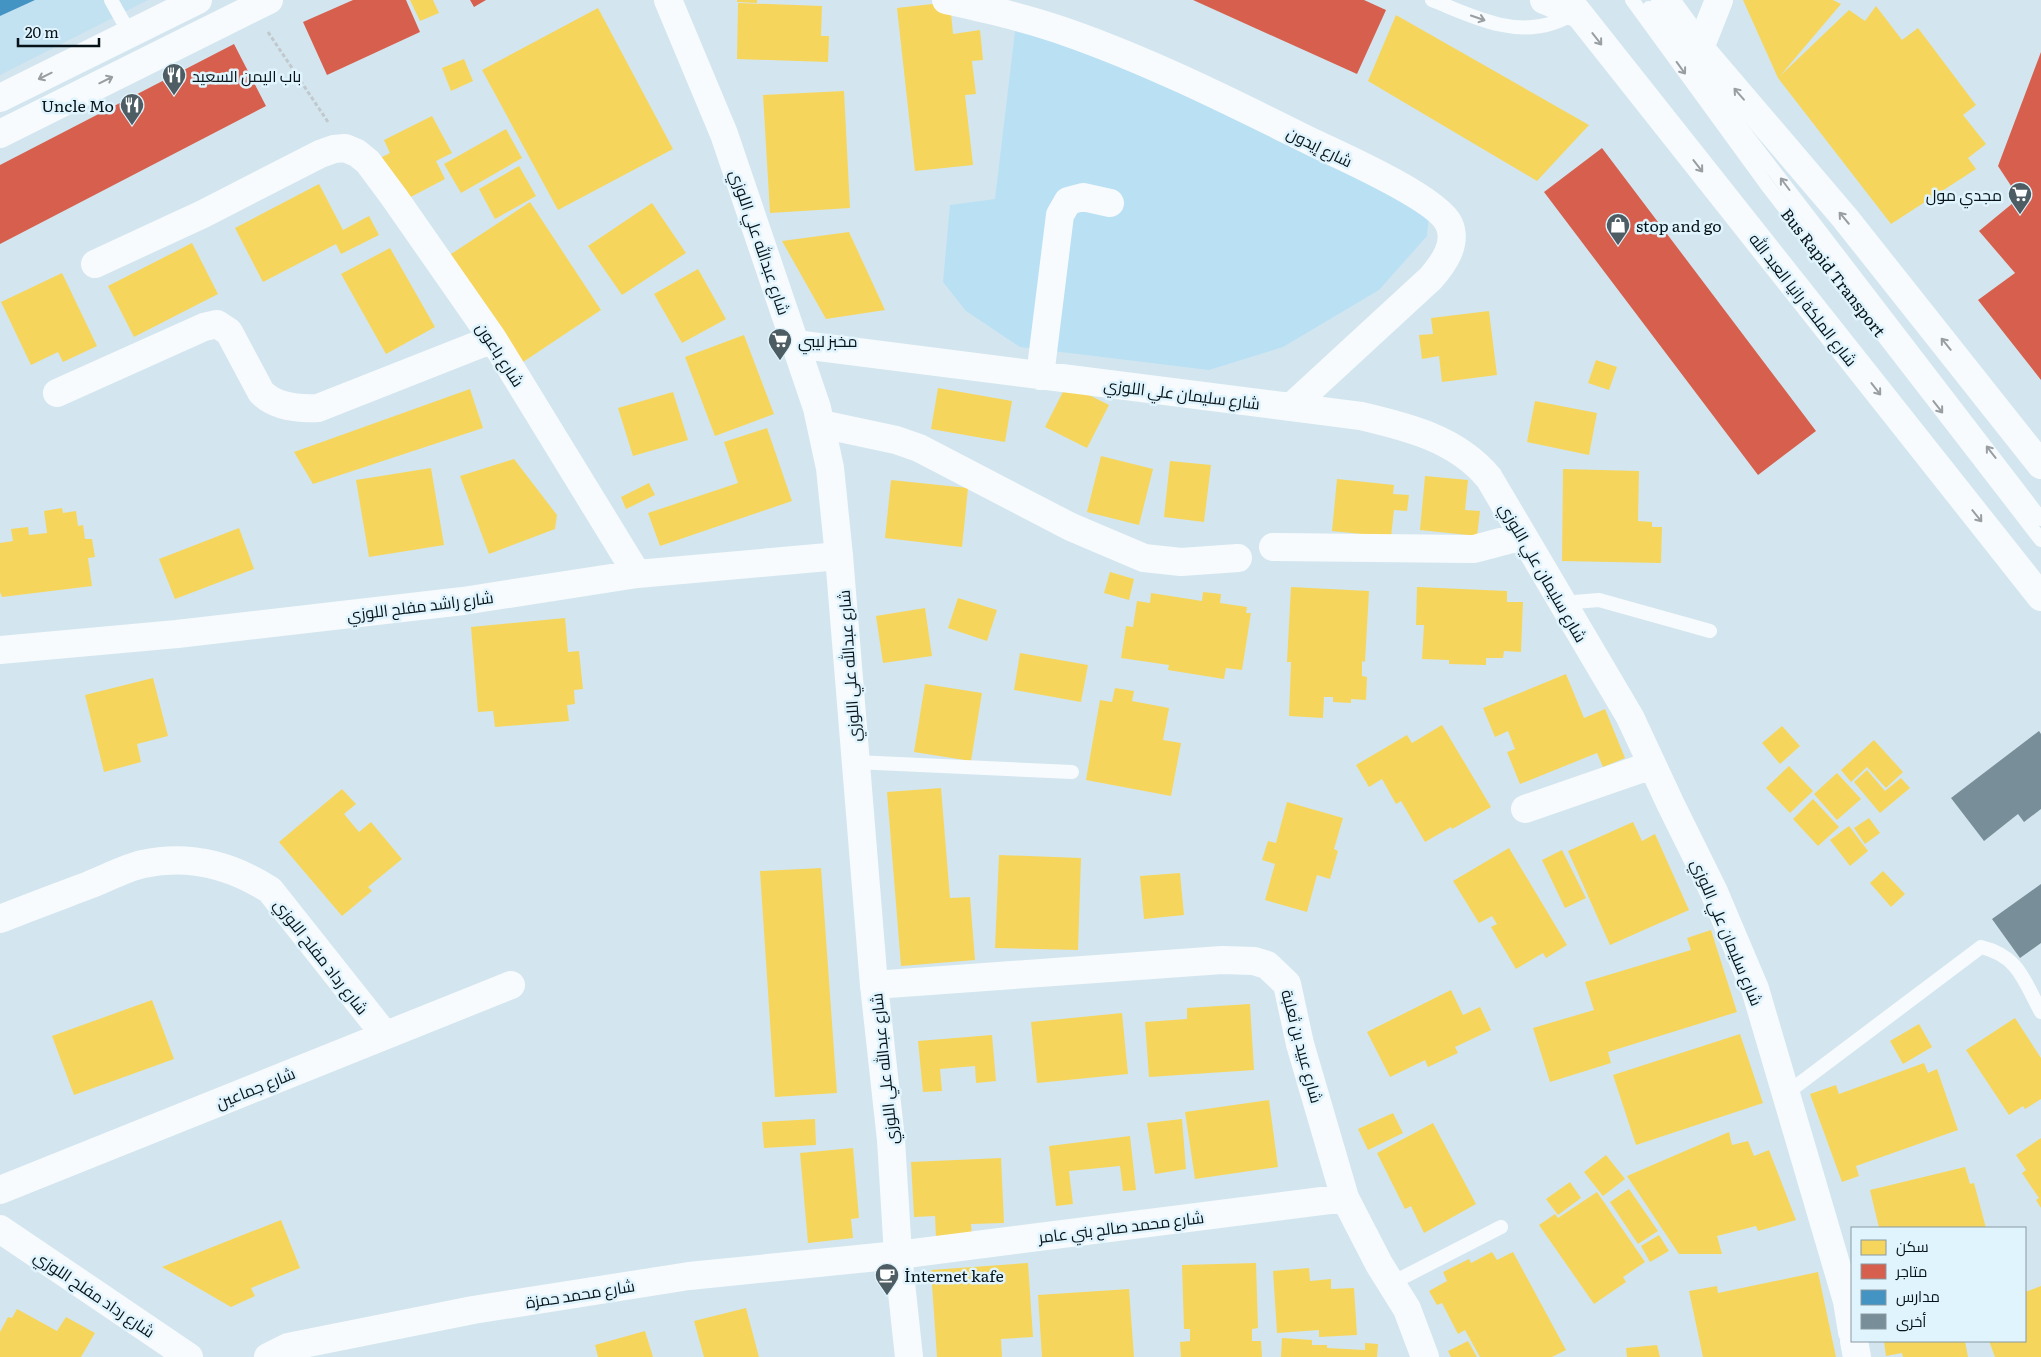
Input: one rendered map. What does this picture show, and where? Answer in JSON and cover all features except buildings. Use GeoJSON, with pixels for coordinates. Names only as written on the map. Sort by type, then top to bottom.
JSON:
{"type":"FeatureCollection","features":[{"type":"Feature","properties":{"kind":"street"},"geometry":{"type":"LineString","coordinates":[[0,98],[198,0]]}},
{"type":"Feature","properties":{"kind":"street","name":"شارع عبدالله علي اللوزي"},"geometry":{"type":"LineString","coordinates":[[668,0],[724,134],[821,424],[830,468],[840,556],[874,986],[891,1140],[898,1255],[909,1357]]}},
{"type":"Feature","properties":{"kind":"street","name":"شارع إيدون"},"geometry":{"type":"LineString","coordinates":[[946,0],[1004,13],[1064,31],[1115,50],[1184,80],[1350,160],[1426,201],[1443,216],[1449,224],[1451,232],[1451,243],[1444,263],[1292,407]]}},
{"type":"Feature","properties":{"kind":"street"},"geometry":{"type":"LineString","coordinates":[[1544,0],[1572,6]]}},
{"type":"Feature","properties":{"kind":"street"},"geometry":{"type":"LineString","coordinates":[[1665,0],[1700,48],[1845,218],[2041,465]]}},
{"type":"Feature","properties":{"kind":"street"},"geometry":{"type":"LineString","coordinates":[[1700,48],[1719,0]]}},
{"type":"Feature","properties":{"kind":"street"},"geometry":{"type":"LineString","coordinates":[[0,134],[260,4]]}},
{"type":"Feature","properties":{"kind":"street","name":"شارع الملكة رانيا العبد الله"},"geometry":{"type":"LineString","coordinates":[[1572,6],[2041,597]]}},
{"type":"Feature","properties":{"kind":"street"},"geometry":{"type":"LineString","coordinates":[[95,264],[203,214],[320,154],[334,149],[346,148]]}},
{"type":"Feature","properties":{"kind":"street","name":"شارع باعون"},"geometry":{"type":"LineString","coordinates":[[346,148],[357,153],[378,176],[493,339],[638,574]]}},
{"type":"Feature","properties":{"kind":"street"},"geometry":{"type":"LineString","coordinates":[[1040,376],[1060,215],[1068,201],[1083,197],[1110,203]]}},
{"type":"Feature","properties":{"kind":"street"},"geometry":{"type":"LineString","coordinates":[[57,392],[204,327],[217,324],[229,332],[261,392],[267,399],[286,406],[308,408],[318,408],[493,339]]}},
{"type":"Feature","properties":{"kind":"street","name":"شارع سليمان علي اللوزي"},"geometry":{"type":"LineString","coordinates":[[795,344],[1361,416],[1402,426],[1452,447],[1470,458],[1489,478],[1630,717],[1714,892],[1756,989],[1847,1301],[1851,1326]]}},
{"type":"Feature","properties":{"kind":"street"},"geometry":{"type":"LineString","coordinates":[[821,424],[896,440],[919,448],[1071,527],[1144,558],[1162,562],[1197,562],[1238,558]]}},
{"type":"Feature","properties":{"kind":"street"},"geometry":{"type":"LineString","coordinates":[[1273,547],[1474,549],[1523,536]]}},
{"type":"Feature","properties":{"kind":"street","name":"شارع راشد مفلح اللوزي"},"geometry":{"type":"LineString","coordinates":[[0,650],[177,634],[444,603],[638,574],[840,556]]}},
{"type":"Feature","properties":{"kind":"street"},"geometry":{"type":"LineString","coordinates":[[1525,809],[1652,765]]}},
{"type":"Feature","properties":{"kind":"street","name":"شارع رداد مفلح اللوزي"},"geometry":{"type":"LineString","coordinates":[[0,919],[143,864],[182,859],[206,862],[251,878],[270,890],[385,1035]]}},
{"type":"Feature","properties":{"kind":"street","name":"شارع عبيد بن ثعلبة"},"geometry":{"type":"LineString","coordinates":[[874,986],[1222,960],[1254,961],[1266,965],[1287,984],[1300,1044],[1345,1198],[1378,1264],[1407,1309],[1426,1357]]}},
{"type":"Feature","properties":{"kind":"street","name":"شارع جماعين"},"geometry":{"type":"LineString","coordinates":[[0,1190],[511,985]]}},
{"type":"Feature","properties":{"kind":"street","name":"شارع محمد صالح بني عامر"},"geometry":{"type":"LineString","coordinates":[[898,1255],[1345,1198]]}},
{"type":"Feature","properties":{"kind":"street","name":"شارع رداد مفلح اللوزي"},"geometry":{"type":"LineString","coordinates":[[0,1229],[189,1357]]}},
{"type":"Feature","properties":{"kind":"street","name":"شارع محمد حمزة"},"geometry":{"type":"LineString","coordinates":[[268,1357],[288,1347],[473,1310],[689,1276],[898,1255]]}},
{"type":"Feature","properties":{"kind":"street"},"geometry":{"type":"LineString","coordinates":[[1854,1342],[1857,1357]]}},
{"type":"Feature","properties":{"kind":"lane"},"geometry":{"type":"LineString","coordinates":[[111,0],[130,34]]}},
{"type":"Feature","properties":{"kind":"lane"},"geometry":{"type":"LineString","coordinates":[[1432,0],[1476,18],[1501,25],[1527,28],[1553,24],[1572,6]]}},
{"type":"Feature","properties":{"kind":"lane","name":"Bus Rapid Transport"},"geometry":{"type":"LineString","coordinates":[[1632,0],[1766,184],[2041,540]]}},
{"type":"Feature","properties":{"kind":"lane","name":"Bus Rapid Transport"},"geometry":{"type":"LineString","coordinates":[[1643,0],[2041,519]]}},
{"type":"Feature","properties":{"kind":"lane"},"geometry":{"type":"LineString","coordinates":[[1562,603],[1599,600],[1710,631]]}},
{"type":"Feature","properties":{"kind":"lane"},"geometry":{"type":"LineString","coordinates":[[855,762],[1072,772]]}},
{"type":"Feature","properties":{"kind":"lane"},"geometry":{"type":"LineString","coordinates":[[1786,1093],[1981,947],[1993,950],[2011,960],[2018,968],[2041,1012]]}},
{"type":"Feature","properties":{"kind":"lane"},"geometry":{"type":"LineString","coordinates":[[1392,1283],[1501,1227]]}},
{"type":"Feature","properties":{"kind":"path"},"geometry":{"type":"LineString","coordinates":[[260,4],[346,148]]}},
{"type":"Feature","properties":{"kind":"shaded area"},"geometry":{"type":"Polygon","coordinates":[[[0,0],[148,0],[0,75],[0,0]]]}},
{"type":"Feature","properties":{"kind":"shaded area"},"geometry":{"type":"Polygon","coordinates":[[[1016,23],[1178,84],[1429,215],[1427,236],[1379,290],[1283,347],[1209,370],[1020,347],[966,311],[943,282],[950,205],[995,199],[1016,23]]]}},
{"type":"Feature","properties":{"kind":"place","name":"باب اليمن السعيد"},"geometry":{"type":"Point","coordinates":[174,96]}},
{"type":"Feature","properties":{"kind":"place","name":"Uncle Mo"},"geometry":{"type":"Point","coordinates":[132,126]}},
{"type":"Feature","properties":{"kind":"place","name":"مجدي مول"},"geometry":{"type":"Point","coordinates":[2020,215]}},
{"type":"Feature","properties":{"kind":"place","name":"stop and go"},"geometry":{"type":"Point","coordinates":[1618,246]}},
{"type":"Feature","properties":{"kind":"place","name":"مخبز ليبي"},"geometry":{"type":"Point","coordinates":[780,361]}},
{"type":"Feature","properties":{"kind":"place","name":"İnternet kafe"},"geometry":{"type":"Point","coordinates":[887,1296]}}]}
